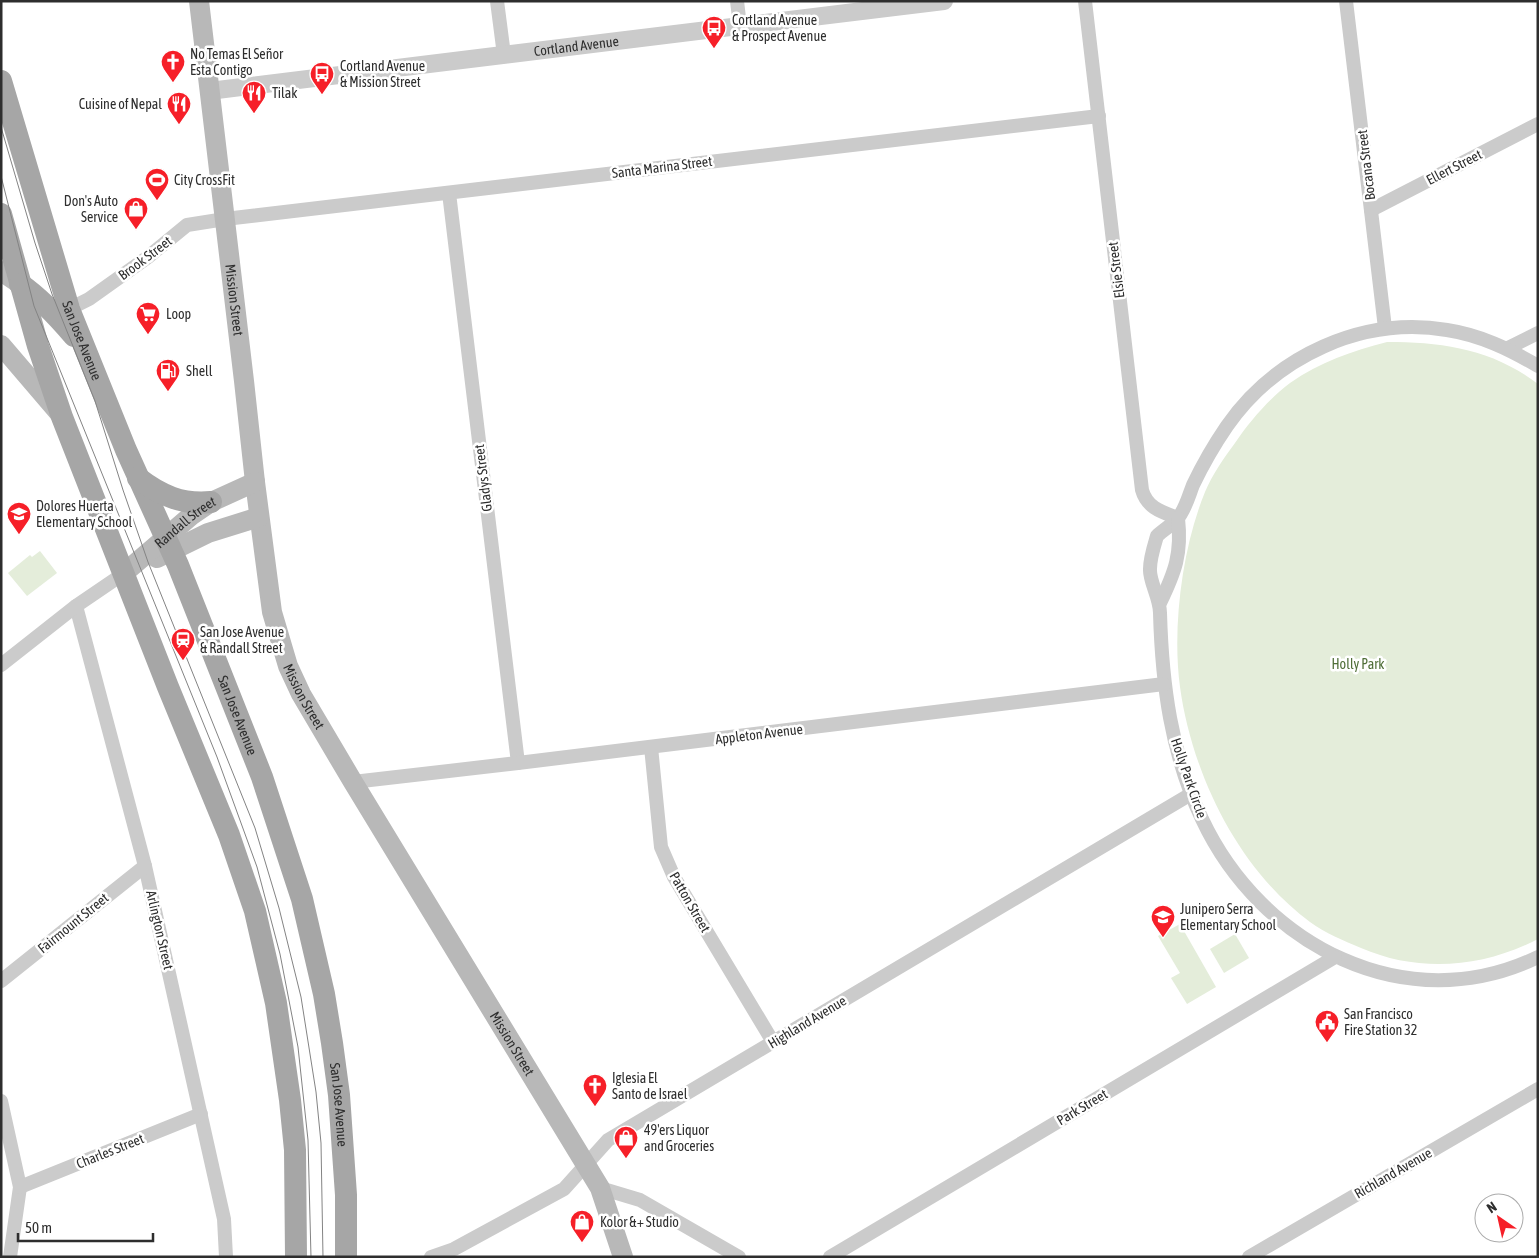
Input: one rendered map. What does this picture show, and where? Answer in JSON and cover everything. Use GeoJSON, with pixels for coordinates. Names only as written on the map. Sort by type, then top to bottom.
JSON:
{"type":"FeatureCollection","features":[{"type":"Feature","properties":{"kind":"main road","name":"Mission Street"},"geometry":{"type":"LineString","coordinates":[[199,1],[254,482],[272,612],[288,666],[301,694],[353,782],[600,1188],[623,1257]]}},
{"type":"Feature","properties":{"kind":"main road","name":"San Jose Avenue"},"geometry":{"type":"LineString","coordinates":[[1,81],[69,309],[121,440],[168,544],[262,777],[296,882],[313,944],[332,1043],[339,1095],[346,1195],[346,1257]]}},
{"type":"Feature","properties":{"kind":"main road"},"geometry":{"type":"LineString","coordinates":[[1,214],[38,346],[62,417],[96,499],[123,574],[229,835],[250,896],[264,946],[284,1051],[295,1159],[296,1257]]}},
{"type":"Feature","properties":{"kind":"main road"},"geometry":{"type":"LineString","coordinates":[[1,271],[30,291],[63,322],[85,348]]}},
{"type":"Feature","properties":{"kind":"main road"},"geometry":{"type":"LineString","coordinates":[[1,345],[62,417]]}},
{"type":"Feature","properties":{"kind":"main road"},"geometry":{"type":"LineString","coordinates":[[138,478],[177,500],[211,502]]}},
{"type":"Feature","properties":{"kind":"main road","name":"Randall Street"},"geometry":{"type":"LineString","coordinates":[[123,574],[168,544],[192,514],[211,502],[254,482]]}},
{"type":"Feature","properties":{"kind":"main road","name":"Randall Street"},"geometry":{"type":"LineString","coordinates":[[168,544],[260,517]]}},
{"type":"Feature","properties":{"kind":"street"},"geometry":{"type":"LineString","coordinates":[[497,1],[504,55]]}},
{"type":"Feature","properties":{"kind":"street"},"geometry":{"type":"LineString","coordinates":[[737,1],[740,26]]}},
{"type":"Feature","properties":{"kind":"street","name":"Cortland Avenue"},"geometry":{"type":"LineString","coordinates":[[209,91],[740,26],[894,4],[944,1]]}},
{"type":"Feature","properties":{"kind":"street","name":"Elsie Street"},"geometry":{"type":"LineString","coordinates":[[1085,1],[1142,490],[1144,498],[1149,504],[1178,518]]}},
{"type":"Feature","properties":{"kind":"street","name":"Bocana Street"},"geometry":{"type":"LineString","coordinates":[[1346,1],[1385,328]]}},
{"type":"Feature","properties":{"kind":"street","name":"Santa Marina Street"},"geometry":{"type":"LineString","coordinates":[[225,219],[1098,116]]}},
{"type":"Feature","properties":{"kind":"street","name":"Ellert Street"},"geometry":{"type":"LineString","coordinates":[[1371,210],[1538,124]]}},
{"type":"Feature","properties":{"kind":"street","name":"Gladys Street"},"geometry":{"type":"LineString","coordinates":[[449,192],[518,763]]}},
{"type":"Feature","properties":{"kind":"street","name":"Brook Street"},"geometry":{"type":"LineString","coordinates":[[69,309],[89,299],[148,257],[187,225],[225,219]]}},
{"type":"Feature","properties":{"kind":"street","name":"Holly Park Circle"},"geometry":{"type":"LineString","coordinates":[[1538,366],[1508,348],[1477,337],[1447,330],[1417,327],[1385,328],[1346,337],[1312,351],[1279,372],[1252,397],[1229,424],[1210,453],[1178,518],[1156,536],[1150,570],[1160,603],[1164,684],[1170,722],[1180,759],[1202,820],[1216,845],[1252,894],[1302,939],[1335,957],[1368,970],[1400,978],[1432,980],[1466,979],[1499,972],[1538,957]]}},
{"type":"Feature","properties":{"kind":"street"},"geometry":{"type":"LineString","coordinates":[[1508,348],[1538,333]]}},
{"type":"Feature","properties":{"kind":"street","name":"Holly Park Circle"},"geometry":{"type":"LineString","coordinates":[[1160,603],[1174,575],[1181,540],[1178,518]]}},
{"type":"Feature","properties":{"kind":"street","name":"Randall Street"},"geometry":{"type":"LineString","coordinates":[[1,665],[76,606],[123,574]]}},
{"type":"Feature","properties":{"kind":"street","name":"Arlington Street"},"geometry":{"type":"LineString","coordinates":[[76,606],[145,866],[224,1219],[226,1257]]}},
{"type":"Feature","properties":{"kind":"street","name":"Appleton Avenue"},"geometry":{"type":"LineString","coordinates":[[353,782],[1164,684]]}},
{"type":"Feature","properties":{"kind":"street","name":"Patton Street"},"geometry":{"type":"LineString","coordinates":[[651,747],[661,847],[674,877],[774,1042]]}},
{"type":"Feature","properties":{"kind":"street","name":"Highland Avenue"},"geometry":{"type":"LineString","coordinates":[[431,1257],[454,1249],[564,1189],[608,1140],[1192,794]]}},
{"type":"Feature","properties":{"kind":"street","name":"Fairmount Street"},"geometry":{"type":"LineString","coordinates":[[1,981],[145,866]]}},
{"type":"Feature","properties":{"kind":"street","name":"Park Street"},"geometry":{"type":"LineString","coordinates":[[830,1257],[1335,957]]}},
{"type":"Feature","properties":{"kind":"street","name":"Richland Avenue"},"geometry":{"type":"LineString","coordinates":[[1249,1257],[1538,1089]]}},
{"type":"Feature","properties":{"kind":"street"},"geometry":{"type":"LineString","coordinates":[[1,1101],[20,1187],[10,1257]]}},
{"type":"Feature","properties":{"kind":"street","name":"Charles Street"},"geometry":{"type":"LineString","coordinates":[[20,1187],[201,1114]]}},
{"type":"Feature","properties":{"kind":"street"},"geometry":{"type":"LineString","coordinates":[[600,1188],[640,1200],[739,1257]]}},
{"type":"Feature","properties":{"kind":"green space","name":"Holly Park"},"geometry":{"type":"Polygon","coordinates":[[[1387,342],[1447,346],[1485,355],[1521,372],[1538,384],[1538,939],[1517,949],[1495,956],[1450,964],[1405,961],[1383,956],[1348,943],[1310,922],[1284,900],[1261,875],[1240,847],[1222,817],[1207,786],[1195,753],[1180,687],[1177,640],[1178,614],[1185,563],[1197,514],[1205,492],[1215,473],[1253,419],[1267,403],[1290,383],[1313,369],[1337,358],[1387,342]]]}},
{"type":"Feature","properties":{"kind":"green space"},"geometry":{"type":"Polygon","coordinates":[[[40,551],[57,573],[27,596],[8,573],[30,555],[32,557],[40,551]]]}},
{"type":"Feature","properties":{"kind":"green space"},"geometry":{"type":"Polygon","coordinates":[[[1180,924],[1216,987],[1187,1004],[1171,978],[1180,973],[1158,936],[1180,924]]]}},
{"type":"Feature","properties":{"kind":"green space"},"geometry":{"type":"Polygon","coordinates":[[[1235,934],[1249,958],[1224,973],[1210,949],[1235,934]]]}},
{"type":"Feature","properties":{"kind":"tram line"},"geometry":{"type":"LineString","coordinates":[[1,127],[52,294],[95,401],[148,562],[255,828],[279,908],[301,997],[316,1092],[321,1143],[323,1257]]}},
{"type":"Feature","properties":{"kind":"tram line"},"geometry":{"type":"LineString","coordinates":[[1,176],[34,306],[217,757],[257,867],[280,954],[298,1047],[308,1140],[311,1257]]}},
{"type":"Feature","properties":{"kind":"place","name":"Cortland Avenue & Prospect Avenue"},"geometry":{"type":"Point","coordinates":[714,49]}},
{"type":"Feature","properties":{"kind":"place","name":"No Temas El Señor Esta Contigo"},"geometry":{"type":"Point","coordinates":[173,83]}},
{"type":"Feature","properties":{"kind":"place","name":"Cortland Avenue & Mission Street"},"geometry":{"type":"Point","coordinates":[322,95]}},
{"type":"Feature","properties":{"kind":"place","name":"Tilak"},"geometry":{"type":"Point","coordinates":[254,114]}},
{"type":"Feature","properties":{"kind":"place","name":"Cuisine of Nepal"},"geometry":{"type":"Point","coordinates":[179,125]}},
{"type":"Feature","properties":{"kind":"place","name":"City CrossFit"},"geometry":{"type":"Point","coordinates":[157,201]}},
{"type":"Feature","properties":{"kind":"place","name":"Don's Auto Service"},"geometry":{"type":"Point","coordinates":[136,230]}},
{"type":"Feature","properties":{"kind":"place","name":"Loop"},"geometry":{"type":"Point","coordinates":[148,335]}},
{"type":"Feature","properties":{"kind":"place","name":"Shell"},"geometry":{"type":"Point","coordinates":[168,392]}},
{"type":"Feature","properties":{"kind":"place","name":"Dolores Huerta Elementary School"},"geometry":{"type":"Point","coordinates":[19,535]}},
{"type":"Feature","properties":{"kind":"place","name":"San Jose Avenue & Randall Street"},"geometry":{"type":"Point","coordinates":[183,661]}},
{"type":"Feature","properties":{"kind":"place","name":"Junipero Serra Elementary School"},"geometry":{"type":"Point","coordinates":[1163,938]}},
{"type":"Feature","properties":{"kind":"place","name":"San Francisco Fire Station 32"},"geometry":{"type":"Point","coordinates":[1327,1043]}},
{"type":"Feature","properties":{"kind":"place","name":"Iglesia El Santo de Israel"},"geometry":{"type":"Point","coordinates":[595,1107]}},
{"type":"Feature","properties":{"kind":"place","name":"49'ers Liquor and Groceries"},"geometry":{"type":"Point","coordinates":[626,1159]}},
{"type":"Feature","properties":{"kind":"place","name":"Kolor &+ Studio"},"geometry":{"type":"Point","coordinates":[582,1243]}}]}
